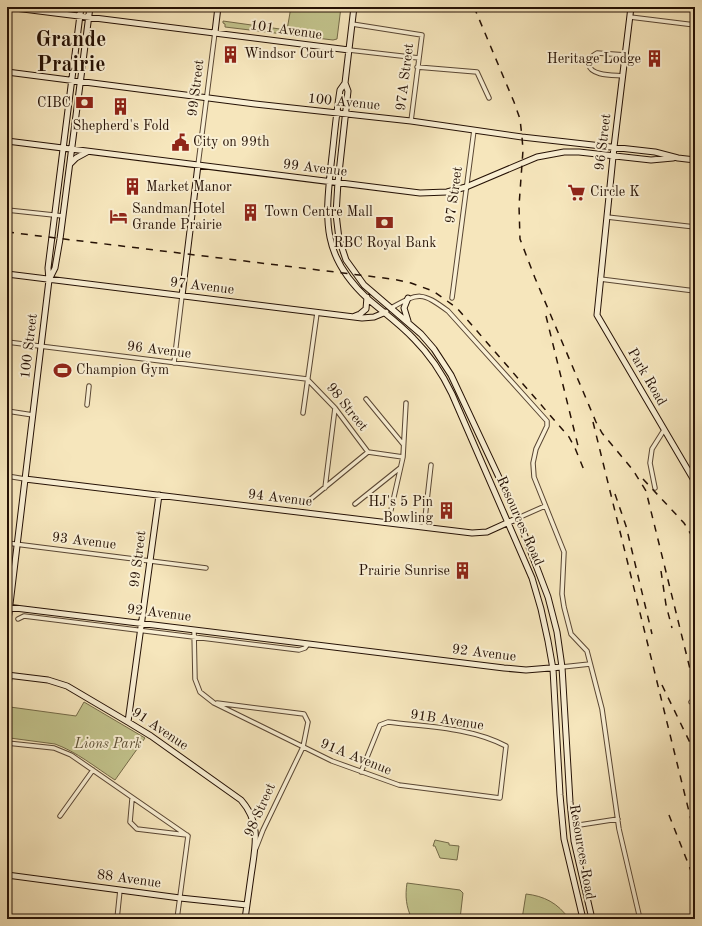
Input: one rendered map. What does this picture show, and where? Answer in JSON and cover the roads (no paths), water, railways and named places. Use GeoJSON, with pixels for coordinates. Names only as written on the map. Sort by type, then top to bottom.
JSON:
{"type":"FeatureCollection","features":[{"type":"Feature","properties":{"kind":"main road","name":"101 Avenue"},"geometry":{"type":"LineString","coordinates":[[7,7],[349,50]]}},
{"type":"Feature","properties":{"kind":"main road","name":"100 Street"},"geometry":{"type":"LineString","coordinates":[[7,629],[49,280],[48,268],[81,7]]}},
{"type":"Feature","properties":{"kind":"main road","name":"100 Street"},"geometry":{"type":"LineString","coordinates":[[49,280],[55,268],[63,216],[90,7]]}},
{"type":"Feature","properties":{"kind":"main road","name":"99 Street"},"geometry":{"type":"LineString","coordinates":[[215,32],[218,7]]}},
{"type":"Feature","properties":{"kind":"main road"},"geometry":{"type":"LineString","coordinates":[[338,182],[348,91],[345,83],[354,7]]}},
{"type":"Feature","properties":{"kind":"main road","name":"96 Street"},"geometry":{"type":"LineString","coordinates":[[600,279],[614,147],[632,7]]}},
{"type":"Feature","properties":{"kind":"main road","name":"100 Avenue"},"geometry":{"type":"LineString","coordinates":[[7,72],[655,152],[678,158],[695,160]]}},
{"type":"Feature","properties":{"kind":"main road"},"geometry":{"type":"LineString","coordinates":[[329,181],[340,90],[345,83]]}},
{"type":"Feature","properties":{"kind":"main road","name":"99 Avenue"},"geometry":{"type":"LineString","coordinates":[[7,141],[420,193],[446,192],[466,187],[537,157],[564,152],[579,152],[613,157]]}},
{"type":"Feature","properties":{"kind":"main road"},"geometry":{"type":"LineString","coordinates":[[70,164],[81,154],[88,152]]}},
{"type":"Feature","properties":{"kind":"main road","name":"100 Avenue"},"geometry":{"type":"LineString","coordinates":[[613,157],[651,160],[678,158]]}},
{"type":"Feature","properties":{"kind":"main road","name":"99 Street"},"geometry":{"type":"LineString","coordinates":[[182,296],[198,165]]}},
{"type":"Feature","properties":{"kind":"main road","name":"Resources Road"},"geometry":{"type":"LineString","coordinates":[[329,181],[327,214],[330,240],[335,254],[345,273],[367,298],[418,342],[441,373],[452,394],[532,578],[547,635],[553,669],[564,838],[582,919]]}},
{"type":"Feature","properties":{"kind":"main road","name":"Resources Road"},"geometry":{"type":"LineString","coordinates":[[338,182],[336,214],[337,230],[346,260],[364,286],[408,322],[434,349],[452,375],[518,518],[548,597],[557,632],[562,667],[570,802],[574,841],[592,919]]}},
{"type":"Feature","properties":{"kind":"main road","name":"97 Avenue"},"geometry":{"type":"LineString","coordinates":[[7,274],[352,317],[371,318],[385,313],[391,308]]}},
{"type":"Feature","properties":{"kind":"main road","name":"Park Road"},"geometry":{"type":"LineString","coordinates":[[600,279],[597,316],[695,482]]}},
{"type":"Feature","properties":{"kind":"main road"},"geometry":{"type":"LineString","coordinates":[[352,317],[360,314],[366,309],[367,298]]}},
{"type":"Feature","properties":{"kind":"main road"},"geometry":{"type":"LineString","coordinates":[[408,298],[404,308],[408,322]]}},
{"type":"Feature","properties":{"kind":"main road","name":"94 Avenue"},"geometry":{"type":"LineString","coordinates":[[25,479],[424,528],[479,533],[487,532],[518,518]]}},
{"type":"Feature","properties":{"kind":"main road","name":"99 Street"},"geometry":{"type":"LineString","coordinates":[[128,722],[159,495]]}},
{"type":"Feature","properties":{"kind":"main road","name":"92 Avenue"},"geometry":{"type":"LineString","coordinates":[[9,607],[504,668],[526,670],[553,669],[562,667]]}},
{"type":"Feature","properties":{"kind":"main road","name":"91 Avenue"},"geometry":{"type":"LineString","coordinates":[[9,675],[48,680],[63,684],[128,722],[241,800],[253,819],[256,836],[255,850]]}},
{"type":"Feature","properties":{"kind":"main road","name":"98 Street"},"geometry":{"type":"LineString","coordinates":[[245,919],[255,850]]}},
{"type":"Feature","properties":{"kind":"main road","name":"88 Avenue"},"geometry":{"type":"LineString","coordinates":[[7,875],[180,898],[247,905]]}},
{"type":"Feature","properties":{"kind":"street"},"geometry":{"type":"LineString","coordinates":[[630,17],[695,25]]}},
{"type":"Feature","properties":{"kind":"street","name":"97A Street"},"geometry":{"type":"LineString","coordinates":[[352,24],[422,35],[411,121]]}},
{"type":"Feature","properties":{"kind":"street","name":"99 Street"},"geometry":{"type":"LineString","coordinates":[[198,165],[215,32]]}},
{"type":"Feature","properties":{"kind":"street","name":"101 Avenue"},"geometry":{"type":"LineString","coordinates":[[349,50],[419,58]]}},
{"type":"Feature","properties":{"kind":"street"},"geometry":{"type":"LineString","coordinates":[[623,76],[595,73],[590,68],[588,63],[589,59],[597,53],[626,55]]}},
{"type":"Feature","properties":{"kind":"street"},"geometry":{"type":"LineString","coordinates":[[418,67],[477,72],[488,98]]}},
{"type":"Feature","properties":{"kind":"street","name":"97 Street"},"geometry":{"type":"LineString","coordinates":[[452,298],[474,130]]}},
{"type":"Feature","properties":{"kind":"street"},"geometry":{"type":"LineString","coordinates":[[7,210],[63,216]]}},
{"type":"Feature","properties":{"kind":"street"},"geometry":{"type":"LineString","coordinates":[[607,217],[695,227]]}},
{"type":"Feature","properties":{"kind":"street"},"geometry":{"type":"LineString","coordinates":[[600,279],[695,291]]}},
{"type":"Feature","properties":{"kind":"street","name":"99 Street"},"geometry":{"type":"LineString","coordinates":[[174,363],[182,296]]}},
{"type":"Feature","properties":{"kind":"street"},"geometry":{"type":"LineString","coordinates":[[391,308],[408,298],[416,296],[426,298],[448,311],[546,421],[547,426],[536,449],[533,470],[535,481],[564,552],[562,594],[564,607],[573,637],[583,645],[587,651],[604,721],[618,819],[640,919]]}},
{"type":"Feature","properties":{"kind":"street","name":"98 Street"},"geometry":{"type":"LineString","coordinates":[[303,413],[317,313]]}},
{"type":"Feature","properties":{"kind":"street","name":"96 Avenue"},"geometry":{"type":"LineString","coordinates":[[7,342],[307,379]]}},
{"type":"Feature","properties":{"kind":"street","name":"98 Street"},"geometry":{"type":"LineString","coordinates":[[307,379],[335,408],[368,452]]}},
{"type":"Feature","properties":{"kind":"street"},"geometry":{"type":"LineString","coordinates":[[87,404],[89,386]]}},
{"type":"Feature","properties":{"kind":"street"},"geometry":{"type":"LineString","coordinates":[[366,399],[403,444]]}},
{"type":"Feature","properties":{"kind":"street"},"geometry":{"type":"LineString","coordinates":[[391,510],[403,457],[406,403]]}},
{"type":"Feature","properties":{"kind":"street"},"geometry":{"type":"LineString","coordinates":[[325,488],[335,408]]}},
{"type":"Feature","properties":{"kind":"street"},"geometry":{"type":"LineString","coordinates":[[7,411],[33,415]]}},
{"type":"Feature","properties":{"kind":"street"},"geometry":{"type":"LineString","coordinates":[[655,488],[650,463],[652,449],[664,430]]}},
{"type":"Feature","properties":{"kind":"street"},"geometry":{"type":"LineString","coordinates":[[307,502],[368,452],[403,457]]}},
{"type":"Feature","properties":{"kind":"street"},"geometry":{"type":"LineString","coordinates":[[424,528],[431,466]]}},
{"type":"Feature","properties":{"kind":"street"},"geometry":{"type":"LineString","coordinates":[[355,504],[400,468]]}},
{"type":"Feature","properties":{"kind":"street","name":"94 Avenue"},"geometry":{"type":"LineString","coordinates":[[7,476],[25,479]]}},
{"type":"Feature","properties":{"kind":"street","name":"94 Avenue"},"geometry":{"type":"LineString","coordinates":[[518,518],[545,506]]}},
{"type":"Feature","properties":{"kind":"street","name":"93 Avenue"},"geometry":{"type":"LineString","coordinates":[[7,542],[206,568]]}},
{"type":"Feature","properties":{"kind":"street","name":"92 Avenue"},"geometry":{"type":"LineString","coordinates":[[18,619],[24,616],[299,650],[305,648],[308,644]]}},
{"type":"Feature","properties":{"kind":"street","name":"91A Avenue"},"geometry":{"type":"LineString","coordinates":[[194,630],[195,679],[200,692],[214,703],[332,761],[399,785],[500,798]]}},
{"type":"Feature","properties":{"kind":"street"},"geometry":{"type":"LineString","coordinates":[[562,667],[590,664]]}},
{"type":"Feature","properties":{"kind":"street"},"geometry":{"type":"LineString","coordinates":[[7,705],[9,675]]}},
{"type":"Feature","properties":{"kind":"street","name":"98 Street"},"geometry":{"type":"LineString","coordinates":[[214,703],[304,714],[308,722],[303,747],[255,850]]}},
{"type":"Feature","properties":{"kind":"street","name":"91B Avenue"},"geometry":{"type":"LineString","coordinates":[[361,772],[380,725],[388,722],[462,731],[493,739],[506,746],[500,798]]}},
{"type":"Feature","properties":{"kind":"street"},"geometry":{"type":"LineString","coordinates":[[7,743],[54,748],[71,755],[188,836]]}},
{"type":"Feature","properties":{"kind":"street"},"geometry":{"type":"LineString","coordinates":[[60,816],[93,770]]}},
{"type":"Feature","properties":{"kind":"street"},"geometry":{"type":"LineString","coordinates":[[132,798],[130,822],[137,829],[188,836]]}},
{"type":"Feature","properties":{"kind":"street"},"geometry":{"type":"LineString","coordinates":[[573,826],[618,819]]}},
{"type":"Feature","properties":{"kind":"street"},"geometry":{"type":"LineString","coordinates":[[177,919],[188,836]]}},
{"type":"Feature","properties":{"kind":"street"},"geometry":{"type":"LineString","coordinates":[[117,919],[120,890]]}},
{"type":"Feature","properties":{"kind":"railway"},"geometry":{"type":"LineString","coordinates":[[474,7],[520,119],[523,150],[519,206],[520,239],[596,422],[602,433],[633,470],[646,491],[690,669]]}},
{"type":"Feature","properties":{"kind":"railway"},"geometry":{"type":"LineString","coordinates":[[7,232],[392,279],[411,283],[433,291],[457,308],[569,437],[584,470]]}},
{"type":"Feature","properties":{"kind":"railway"},"geometry":{"type":"LineString","coordinates":[[546,316],[578,446]]}},
{"type":"Feature","properties":{"kind":"railway"},"geometry":{"type":"LineString","coordinates":[[593,422],[695,836]]}},
{"type":"Feature","properties":{"kind":"railway"},"geometry":{"type":"LineString","coordinates":[[643,479],[684,523],[695,541]]}},
{"type":"Feature","properties":{"kind":"railway"},"geometry":{"type":"LineString","coordinates":[[615,494],[626,526],[652,634]]}},
{"type":"Feature","properties":{"kind":"railway"},"geometry":{"type":"LineString","coordinates":[[661,571],[666,605],[672,628]]}},
{"type":"Feature","properties":{"kind":"railway"},"geometry":{"type":"LineString","coordinates":[[662,685],[695,753]]}},
{"type":"Feature","properties":{"kind":"railway"},"geometry":{"type":"LineString","coordinates":[[669,815],[695,881]]}},
{"type":"Feature","properties":{"kind":"place","name":"Windsor Court"},"geometry":{"type":"Point","coordinates":[231,54]}},
{"type":"Feature","properties":{"kind":"place","name":"Heritage Lodge"},"geometry":{"type":"Point","coordinates":[654,59]}},
{"type":"Feature","properties":{"kind":"place","name":"CIBC"},"geometry":{"type":"Point","coordinates":[84,103]}},
{"type":"Feature","properties":{"kind":"place","name":"Shepherd's Fold"},"geometry":{"type":"Point","coordinates":[121,106]}},
{"type":"Feature","properties":{"kind":"place","name":"City on 99th"},"geometry":{"type":"Point","coordinates":[180,142]}},
{"type":"Feature","properties":{"kind":"place","name":"Market Manor"},"geometry":{"type":"Point","coordinates":[133,187]}},
{"type":"Feature","properties":{"kind":"place","name":"Circle K"},"geometry":{"type":"Point","coordinates":[577,192]}},
{"type":"Feature","properties":{"kind":"place","name":"Town Centre Mall"},"geometry":{"type":"Point","coordinates":[251,212]}},
{"type":"Feature","properties":{"kind":"place","name":"Sandman Hotel Grande Prairie"},"geometry":{"type":"Point","coordinates":[119,217]}},
{"type":"Feature","properties":{"kind":"place","name":"RBC Royal Bank"},"geometry":{"type":"Point","coordinates":[385,223]}},
{"type":"Feature","properties":{"kind":"place","name":"Champion Gym"},"geometry":{"type":"Point","coordinates":[63,370]}},
{"type":"Feature","properties":{"kind":"place","name":"HJ's 5 Pin Bowling"},"geometry":{"type":"Point","coordinates":[446,510]}},
{"type":"Feature","properties":{"kind":"place","name":"Prairie Sunrise"},"geometry":{"type":"Point","coordinates":[463,571]}},
{"type":"Feature","properties":{"kind":"district","name":"Grande Prairie"},"geometry":{"type":"Point","coordinates":[71,52]}},
{"type":"Feature","properties":{"kind":"park label","name":"Lions Park"},"geometry":{"type":"Point","coordinates":[108,744]}}]}
